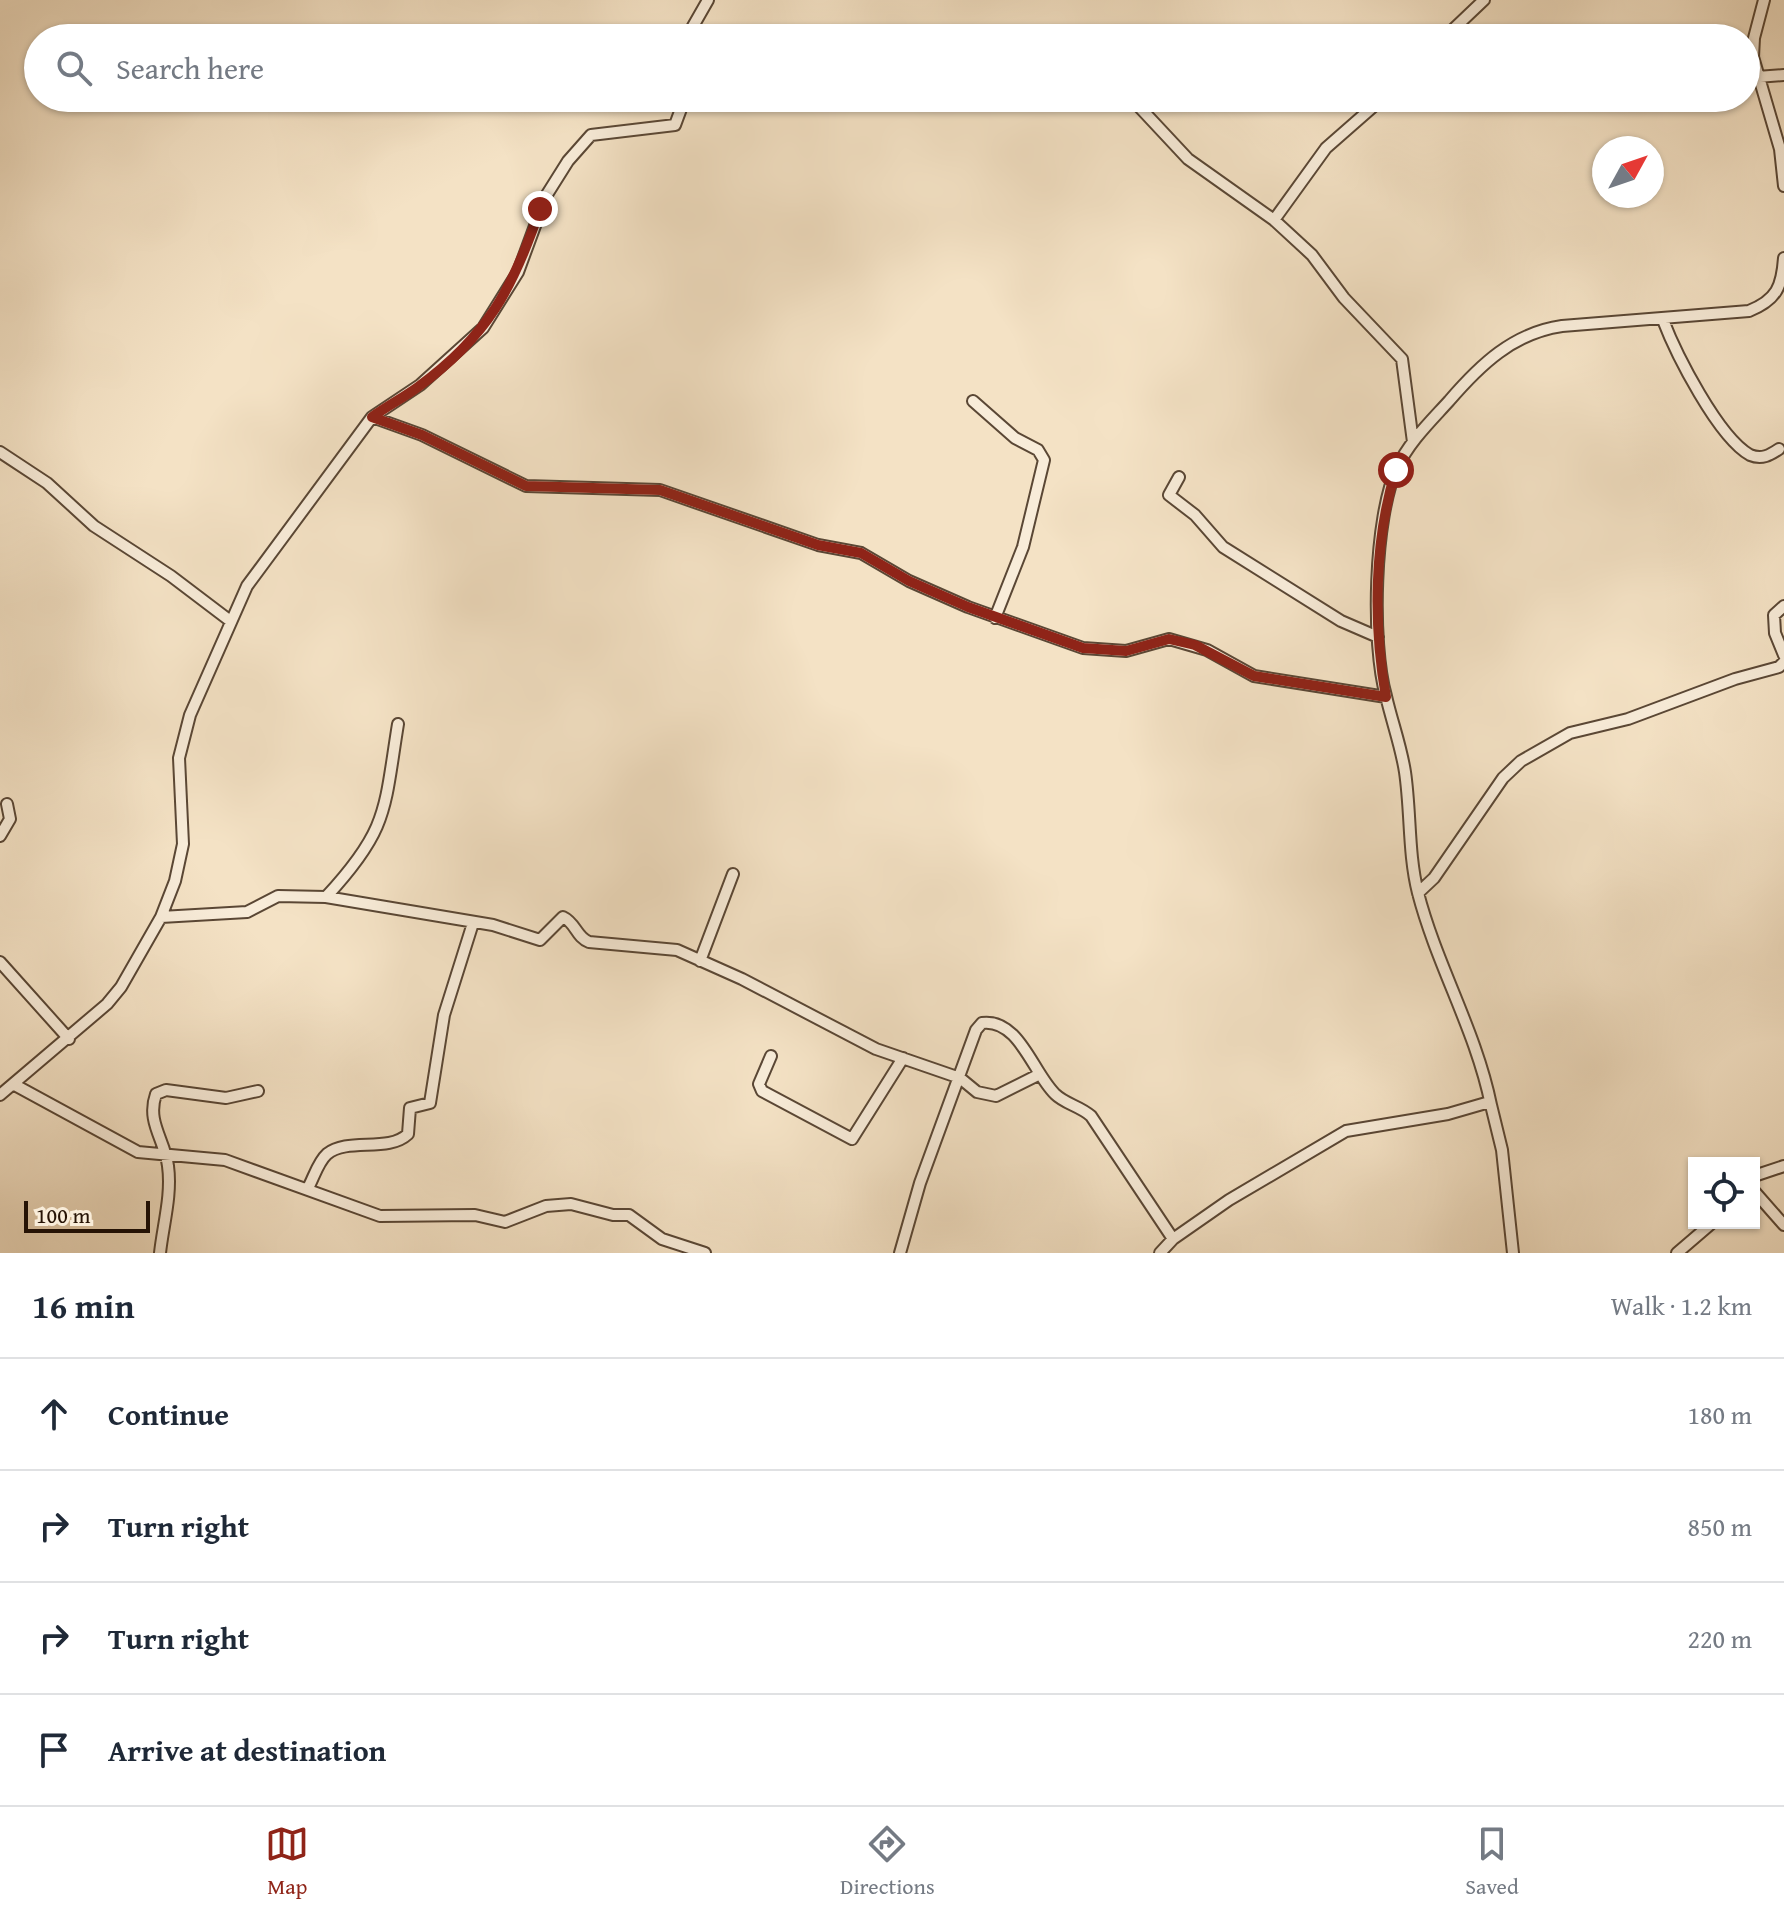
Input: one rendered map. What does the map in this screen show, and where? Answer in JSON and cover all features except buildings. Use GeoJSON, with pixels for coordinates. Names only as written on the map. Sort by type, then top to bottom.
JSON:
{"type":"FeatureCollection","features":[{"type":"Feature","properties":{"kind":"street"},"geometry":{"type":"LineString","coordinates":[[694,24],[708,0]]}},
{"type":"Feature","properties":{"kind":"street"},"geometry":{"type":"LineString","coordinates":[[1459,24],[1484,0]]}},
{"type":"Feature","properties":{"kind":"street"},"geometry":{"type":"LineString","coordinates":[[1758,24],[1764,0]]}},
{"type":"Feature","properties":{"kind":"street"},"geometry":{"type":"LineString","coordinates":[[1760,77],[1784,75]]}},
{"type":"Feature","properties":{"kind":"street"},"geometry":{"type":"LineString","coordinates":[[1760,86],[1778,142],[1784,186]]}},
{"type":"Feature","properties":{"kind":"street"},"geometry":{"type":"LineString","coordinates":[[0,1095],[69,1039],[121,987],[161,917],[175,881],[183,844],[179,758],[190,715],[229,620],[258,568],[314,499],[372,417],[420,385],[483,328],[518,272],[546,196],[582,142],[591,135],[675,125],[680,112]]}},
{"type":"Feature","properties":{"kind":"street"},"geometry":{"type":"LineString","coordinates":[[1144,112],[1188,159],[1274,220],[1312,255],[1344,298],[1402,359],[1413,442]]}},
{"type":"Feature","properties":{"kind":"street"},"geometry":{"type":"LineString","coordinates":[[1274,220],[1326,148],[1367,112]]}},
{"type":"Feature","properties":{"kind":"street"},"geometry":{"type":"LineString","coordinates":[[1513,1253],[1502,1150],[1491,1105],[1466,1020],[1418,893],[1409,842],[1405,771],[1386,697],[1378,637],[1385,504],[1396,470],[1413,442],[1487,362],[1529,333],[1562,326],[1749,311],[1768,302],[1783,286],[1784,258]]}},
{"type":"Feature","properties":{"kind":"street"},"geometry":{"type":"LineString","coordinates":[[1663,320],[1694,383],[1737,442],[1759,457],[1767,457],[1779,449]]}},
{"type":"Feature","properties":{"kind":"street"},"geometry":{"type":"LineString","coordinates":[[973,401],[1015,438],[1038,450],[1044,460],[1023,547],[995,618]]}},
{"type":"Feature","properties":{"kind":"street"},"geometry":{"type":"LineString","coordinates":[[372,417],[422,435],[526,486],[660,490],[809,542],[861,553],[909,581],[995,618],[1083,648],[1112,652],[1164,639],[1177,641],[1207,650],[1254,676],[1386,697]]}},
{"type":"Feature","properties":{"kind":"street"},"geometry":{"type":"LineString","coordinates":[[0,452],[47,483],[94,526],[171,576],[229,620]]}},
{"type":"Feature","properties":{"kind":"street"},"geometry":{"type":"LineString","coordinates":[[1179,477],[1169,495],[1195,515],[1223,547],[1341,621],[1378,637]]}},
{"type":"Feature","properties":{"kind":"street"},"geometry":{"type":"LineString","coordinates":[[1784,606],[1774,615],[1773,626],[1784,655]]}},
{"type":"Feature","properties":{"kind":"street"},"geometry":{"type":"LineString","coordinates":[[1418,893],[1434,878],[1503,778],[1521,761],[1570,733],[1628,719],[1735,679],[1779,667],[1784,662]]}},
{"type":"Feature","properties":{"kind":"street"},"geometry":{"type":"LineString","coordinates":[[326,897],[355,868],[376,833],[387,804],[398,724]]}},
{"type":"Feature","properties":{"kind":"street"},"geometry":{"type":"LineString","coordinates":[[0,836],[10,819],[7,804]]}},
{"type":"Feature","properties":{"kind":"street"},"geometry":{"type":"LineString","coordinates":[[700,961],[733,874]]}},
{"type":"Feature","properties":{"kind":"street"},"geometry":{"type":"LineString","coordinates":[[161,917],[247,912],[278,896],[326,897],[493,925],[540,940],[563,917],[574,922],[580,937],[589,942],[661,946],[700,961],[876,1049],[960,1078],[977,1092],[996,1096],[1040,1074]]}},
{"type":"Feature","properties":{"kind":"street"},"geometry":{"type":"LineString","coordinates":[[308,1188],[321,1162],[331,1151],[398,1141],[408,1134],[410,1108],[430,1103],[444,1015],[473,923]]}},
{"type":"Feature","properties":{"kind":"street"},"geometry":{"type":"LineString","coordinates":[[0,962],[69,1039]]}},
{"type":"Feature","properties":{"kind":"street"},"geometry":{"type":"LineString","coordinates":[[900,1253],[920,1183],[976,1030],[982,1023],[988,1022],[1005,1029],[1024,1048],[1058,1097],[1081,1107],[1091,1116],[1173,1239]]}},
{"type":"Feature","properties":{"kind":"street"},"geometry":{"type":"LineString","coordinates":[[771,1056],[759,1084],[762,1091],[852,1139],[903,1058]]}},
{"type":"Feature","properties":{"kind":"street"},"geometry":{"type":"LineString","coordinates":[[13,1084],[122,1145],[166,1158],[225,1160],[380,1216],[475,1215],[505,1222],[546,1206],[583,1206],[604,1214],[635,1217],[662,1239],[705,1253]]}},
{"type":"Feature","properties":{"kind":"street"},"geometry":{"type":"LineString","coordinates":[[160,1253],[169,1184],[166,1158],[152,1119],[152,1104],[158,1091],[226,1098],[258,1091]]}},
{"type":"Feature","properties":{"kind":"street"},"geometry":{"type":"LineString","coordinates":[[1160,1253],[1173,1239],[1275,1170],[1346,1131],[1448,1114],[1480,1103],[1491,1105]]}},
{"type":"Feature","properties":{"kind":"street"},"geometry":{"type":"LineString","coordinates":[[1760,1174],[1784,1166]]}},
{"type":"Feature","properties":{"kind":"street"},"geometry":{"type":"LineString","coordinates":[[1760,1198],[1784,1225]]}},
{"type":"Feature","properties":{"kind":"street"},"geometry":{"type":"LineString","coordinates":[[1677,1253],[1705,1229]]}},
{"type":"Feature","properties":{"kind":"route"},"geometry":{"type":"LineString","coordinates":[[540,209],[518,272],[496,312],[472,340],[420,385],[372,417],[455,450],[519,484],[660,490],[818,545],[861,553],[880,561],[909,581],[968,607],[1083,648],[1126,651],[1169,639],[1207,650],[1254,676],[1386,697],[1380,663],[1378,594],[1385,504],[1396,470]]}}]}
